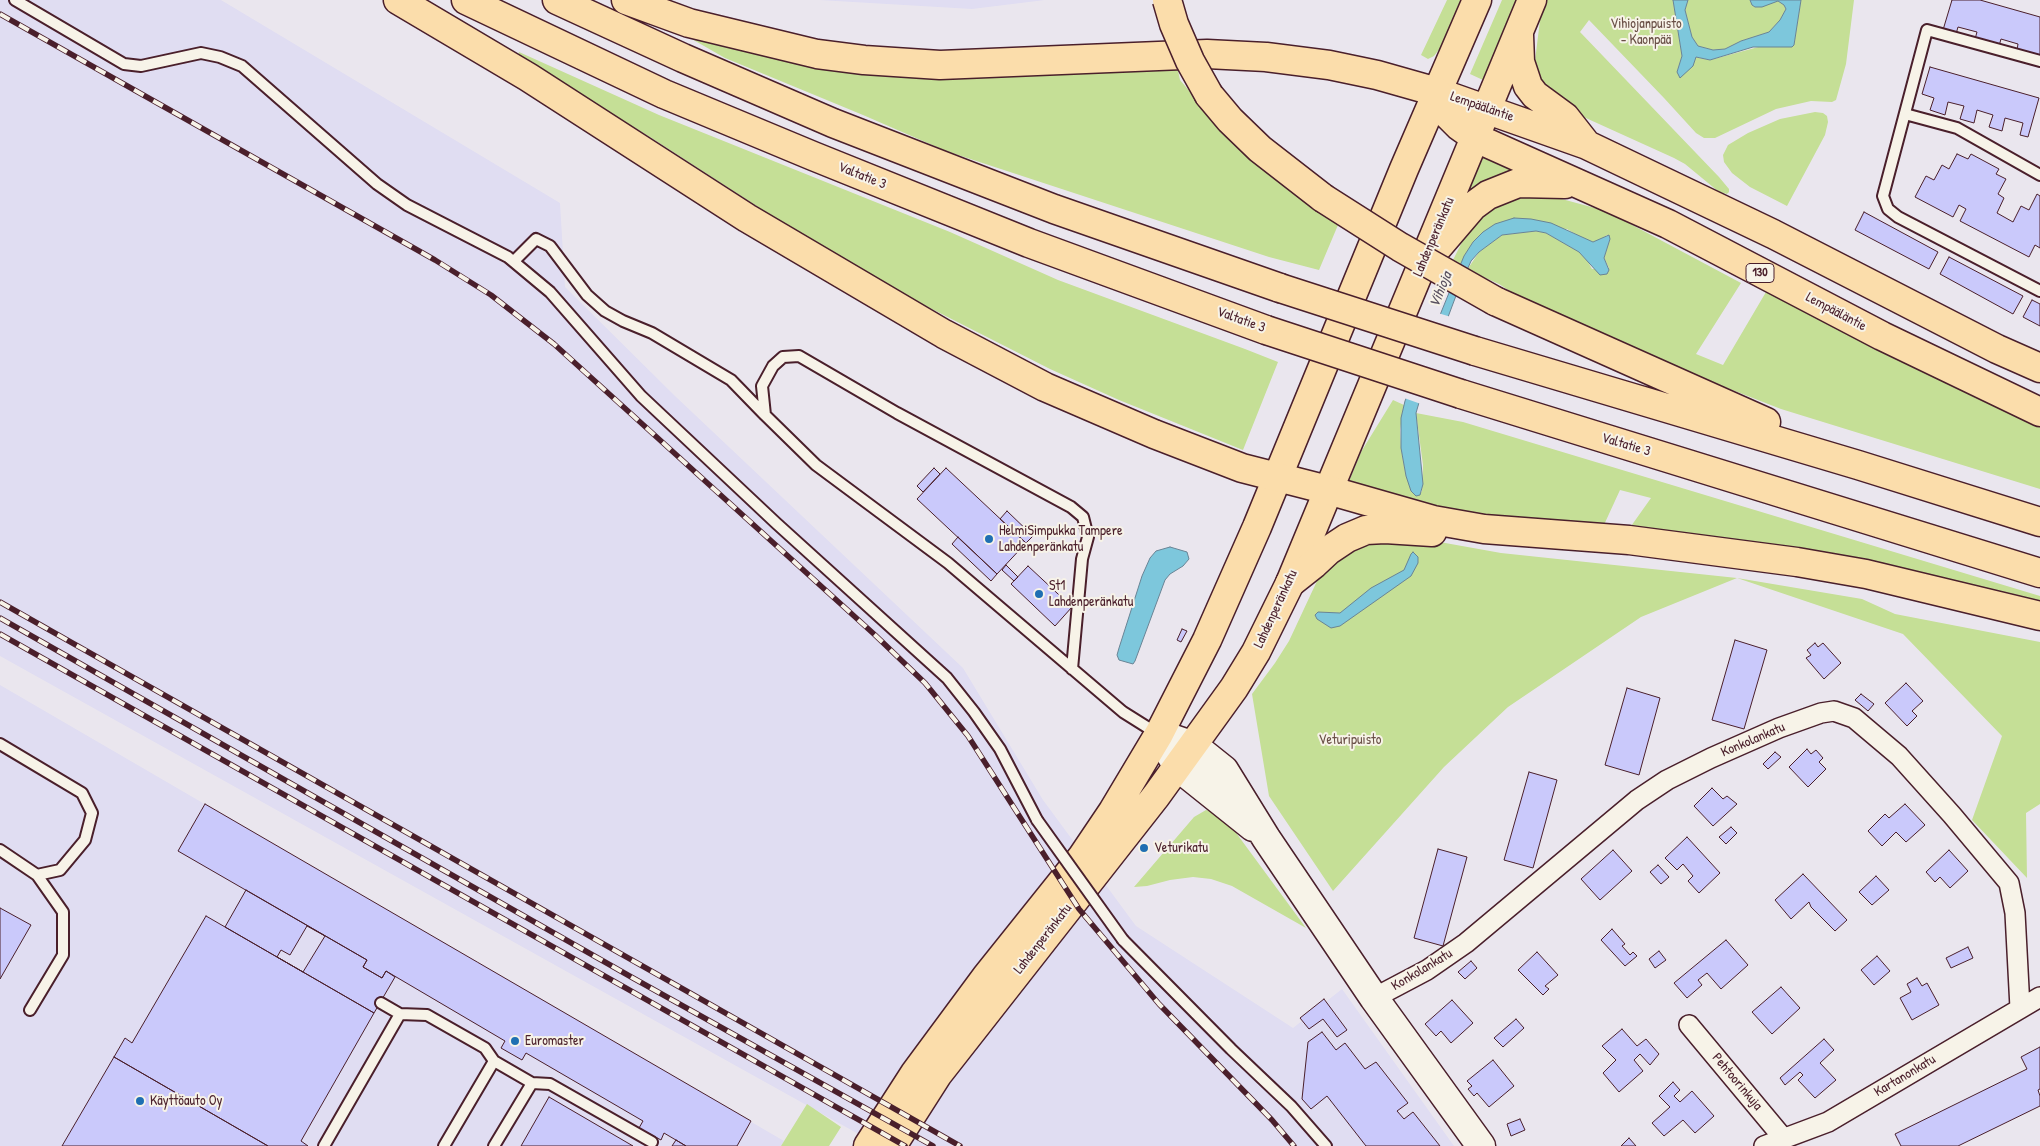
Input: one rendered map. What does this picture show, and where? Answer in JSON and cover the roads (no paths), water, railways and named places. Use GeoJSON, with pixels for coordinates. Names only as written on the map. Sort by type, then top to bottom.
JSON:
{"type":"FeatureCollection","features":[{"type":"Feature","properties":{"kind":"main road"},"geometry":{"type":"LineString","coordinates":[[398,0],[528,77],[747,218],[944,334],[1045,387],[1242,468],[1433,520],[1484,529],[1629,540],[1797,562],[1866,574],[2040,616]]}},
{"type":"Feature","properties":{"kind":"main road","name":"Valtatie 3"},"geometry":{"type":"LineString","coordinates":[[466,0],[664,94],[1029,243],[1266,330],[1461,394],[2040,573]]}},
{"type":"Feature","properties":{"kind":"main road"},"geometry":{"type":"LineString","coordinates":[[557,0],[683,58],[833,123],[1054,209],[1280,288],[1475,351],[1858,465],[2040,522]]}},
{"type":"Feature","properties":{"kind":"main road"},"geometry":{"type":"LineString","coordinates":[[626,0],[689,23],[817,54],[864,60],[940,65],[1207,54],[1266,57],[1329,65],[1377,75],[1437,92]]}},
{"type":"Feature","properties":{"kind":"main road"},"geometry":{"type":"LineString","coordinates":[[1167,0],[1174,24],[1190,61],[1209,95],[1260,149],[1323,198],[1400,247],[1496,301],[1858,465]]}},
{"type":"Feature","properties":{"kind":"main road","name":"Lahdenperänkatu"},"geometry":{"type":"LineString","coordinates":[[868,1146],[915,1073],[980,985],[1082,857],[1113,811],[1159,734],[1207,640],[1278,477],[1477,0]]}},
{"type":"Feature","properties":{"kind":"main road","name":"Lahdenperänkatu"},"geometry":{"type":"LineString","coordinates":[[892,1146],[938,1074],[1194,746],[1256,652],[1290,583],[1532,0]]}},
{"type":"Feature","properties":{"kind":"main road"},"geometry":{"type":"LineString","coordinates":[[1520,29],[1518,43],[1520,62],[1528,86],[1535,95],[1565,117],[1587,144]]}},
{"type":"Feature","properties":{"kind":"main road","name":"Lempääläntie"},"geometry":{"type":"LineString","coordinates":[[1437,92],[1587,144],[1772,234],[1997,349],[2040,368]]}},
{"type":"Feature","properties":{"kind":"main road","name":"Lempääläntie"},"geometry":{"type":"LineString","coordinates":[[1437,92],[1441,104],[1448,114],[1459,126],[1476,138],[1668,224],[1882,336],[2040,412]]}},
{"type":"Feature","properties":{"kind":"main road"},"geometry":{"type":"LineString","coordinates":[[1423,263],[1452,233],[1473,206],[1488,195],[1518,183],[1576,184]]}},
{"type":"Feature","properties":{"kind":"main road"},"geometry":{"type":"LineString","coordinates":[[1290,583],[1329,550],[1347,538],[1366,530],[1385,529],[1430,532],[1484,529]]}},
{"type":"Feature","properties":{"kind":"street","name":"Konkolankatu"},"geometry":{"type":"LineString","coordinates":[[1374,998],[1427,970],[1466,943],[1637,800],[1666,780],[1779,728],[1821,713],[1834,711],[1854,718],[1899,756],[2009,882],[2015,913],[2020,1008]]}},
{"type":"Feature","properties":{"kind":"street"},"geometry":{"type":"LineString","coordinates":[[1159,734],[1194,746],[1224,770],[1266,838],[1374,998],[1481,1146]]}},
{"type":"Feature","properties":{"kind":"street"},"geometry":{"type":"LineString","coordinates":[[1159,734],[1178,767],[1266,838]]}},
{"type":"Feature","properties":{"kind":"street","name":"Kartanonkatu"},"geometry":{"type":"LineString","coordinates":[[1764,1146],[1828,1122],[2040,997]]}},
{"type":"Feature","properties":{"kind":"street","name":"Pehtoorinkuja"},"geometry":{"type":"LineString","coordinates":[[1690,1025],[1784,1139]]}},
{"type":"Feature","properties":{"kind":"lane"},"geometry":{"type":"LineString","coordinates":[[15,0],[124,64],[141,66],[201,53],[220,57],[242,66],[385,189],[407,205],[514,261],[550,292],[641,396],[776,524],[947,678],[1000,749],[1037,820],[1123,940],[1231,1049],[1291,1106],[1326,1146]]}},
{"type":"Feature","properties":{"kind":"lane"},"geometry":{"type":"LineString","coordinates":[[2040,61],[1926,30],[1883,196],[1888,209],[1898,217],[2040,291]]}},
{"type":"Feature","properties":{"kind":"lane"},"geometry":{"type":"LineString","coordinates":[[1905,114],[1957,128],[2040,175]]}},
{"type":"Feature","properties":{"kind":"lane"},"geometry":{"type":"LineString","coordinates":[[514,261],[536,239],[550,246],[587,295],[606,311],[623,321],[652,333],[731,380],[816,465],[948,563],[1131,718],[1159,734]]}},
{"type":"Feature","properties":{"kind":"lane"},"geometry":{"type":"LineString","coordinates":[[765,415],[762,386],[773,366],[783,357],[799,356],[897,413],[1071,507],[1083,517],[1088,537],[1082,559],[1072,668]]}},
{"type":"Feature","properties":{"kind":"lane"},"geometry":{"type":"LineString","coordinates":[[0,744],[82,793],[92,813],[85,840],[60,870],[37,874]]}},
{"type":"Feature","properties":{"kind":"lane"},"geometry":{"type":"LineString","coordinates":[[0,850],[37,874],[62,912],[63,955],[30,1010]]}},
{"type":"Feature","properties":{"kind":"lane"},"geometry":{"type":"LineString","coordinates":[[380,1003],[400,1014],[427,1015],[485,1048],[494,1061],[532,1083],[550,1084],[652,1142]]}},
{"type":"Feature","properties":{"kind":"lane"},"geometry":{"type":"LineString","coordinates":[[324,1146],[400,1014]]}},
{"type":"Feature","properties":{"kind":"lane"},"geometry":{"type":"LineString","coordinates":[[444,1146],[494,1061]]}},
{"type":"Feature","properties":{"kind":"lane"},"geometry":{"type":"LineString","coordinates":[[494,1146],[532,1083]]}},
{"type":"Feature","properties":{"kind":"water"},"geometry":{"type":"Polygon","coordinates":[[[1673,0],[1688,0],[1685,10],[1692,37],[1698,46],[1713,50],[1725,49],[1741,41],[1769,32],[1780,20],[1786,9],[1778,1],[1762,7],[1755,7],[1750,0],[1801,0],[1794,45],[1792,47],[1753,47],[1710,60],[1696,57],[1693,66],[1680,78],[1677,72],[1682,56],[1673,0]]]}},
{"type":"Feature","properties":{"kind":"water"},"geometry":{"type":"Polygon","coordinates":[[[1514,218],[1551,223],[1593,242],[1609,235],[1610,239],[1604,258],[1609,270],[1607,274],[1600,275],[1579,252],[1546,233],[1536,231],[1502,235],[1479,252],[1471,261],[1429,368],[1416,413],[1423,484],[1420,495],[1416,496],[1411,491],[1406,476],[1401,448],[1401,418],[1405,401],[1464,256],[1473,242],[1483,232],[1495,224],[1514,218]]]}},
{"type":"Feature","properties":{"kind":"water"},"geometry":{"type":"Polygon","coordinates":[[[1170,547],[1187,552],[1189,559],[1165,580],[1133,664],[1119,660],[1117,655],[1119,648],[1142,576],[1150,558],[1156,551],[1170,547]]]}},
{"type":"Feature","properties":{"kind":"water"},"geometry":{"type":"Polygon","coordinates":[[[1413,552],[1418,557],[1418,563],[1411,576],[1340,626],[1331,628],[1317,619],[1315,615],[1318,612],[1340,613],[1371,588],[1404,570],[1413,552]]]}},
{"type":"Feature","properties":{"kind":"railway"},"geometry":{"type":"LineString","coordinates":[[0,14],[435,260],[491,295],[554,344],[875,635],[925,683],[968,736],[1079,909],[1159,1004],[1272,1120],[1294,1146]]}},
{"type":"Feature","properties":{"kind":"railway"},"geometry":{"type":"LineString","coordinates":[[0,602],[960,1146]]}},
{"type":"Feature","properties":{"kind":"railway"},"geometry":{"type":"LineString","coordinates":[[0,618],[633,978],[933,1146]]}},
{"type":"Feature","properties":{"kind":"railway"},"geometry":{"type":"LineString","coordinates":[[0,634],[905,1146]]}},
{"type":"Feature","properties":{"kind":"place","name":"HelmiSimpukka Tampere Lahdenperänkatu"},"geometry":{"type":"Point","coordinates":[989,539]}},
{"type":"Feature","properties":{"kind":"place","name":"St1 Lahdenperänkatu"},"geometry":{"type":"Point","coordinates":[1039,594]}},
{"type":"Feature","properties":{"kind":"place","name":"Veturikatu"},"geometry":{"type":"Point","coordinates":[1144,848]}},
{"type":"Feature","properties":{"kind":"place","name":"Euromaster"},"geometry":{"type":"Point","coordinates":[515,1041]}},
{"type":"Feature","properties":{"kind":"place","name":"Käyttöauto Oy"},"geometry":{"type":"Point","coordinates":[140,1101]}},
{"type":"Feature","properties":{"kind":"park label","name":"Vihiojanpuisto - Kaonpää"},"geometry":{"type":"Point","coordinates":[1646,32]}},
{"type":"Feature","properties":{"kind":"park label","name":"Veturipuisto"},"geometry":{"type":"Point","coordinates":[1350,740]}},
{"type":"Feature","properties":{"kind":"water label","name":"Vihioja"},"geometry":{"type":"Point","coordinates":[1441,290]}}]}
